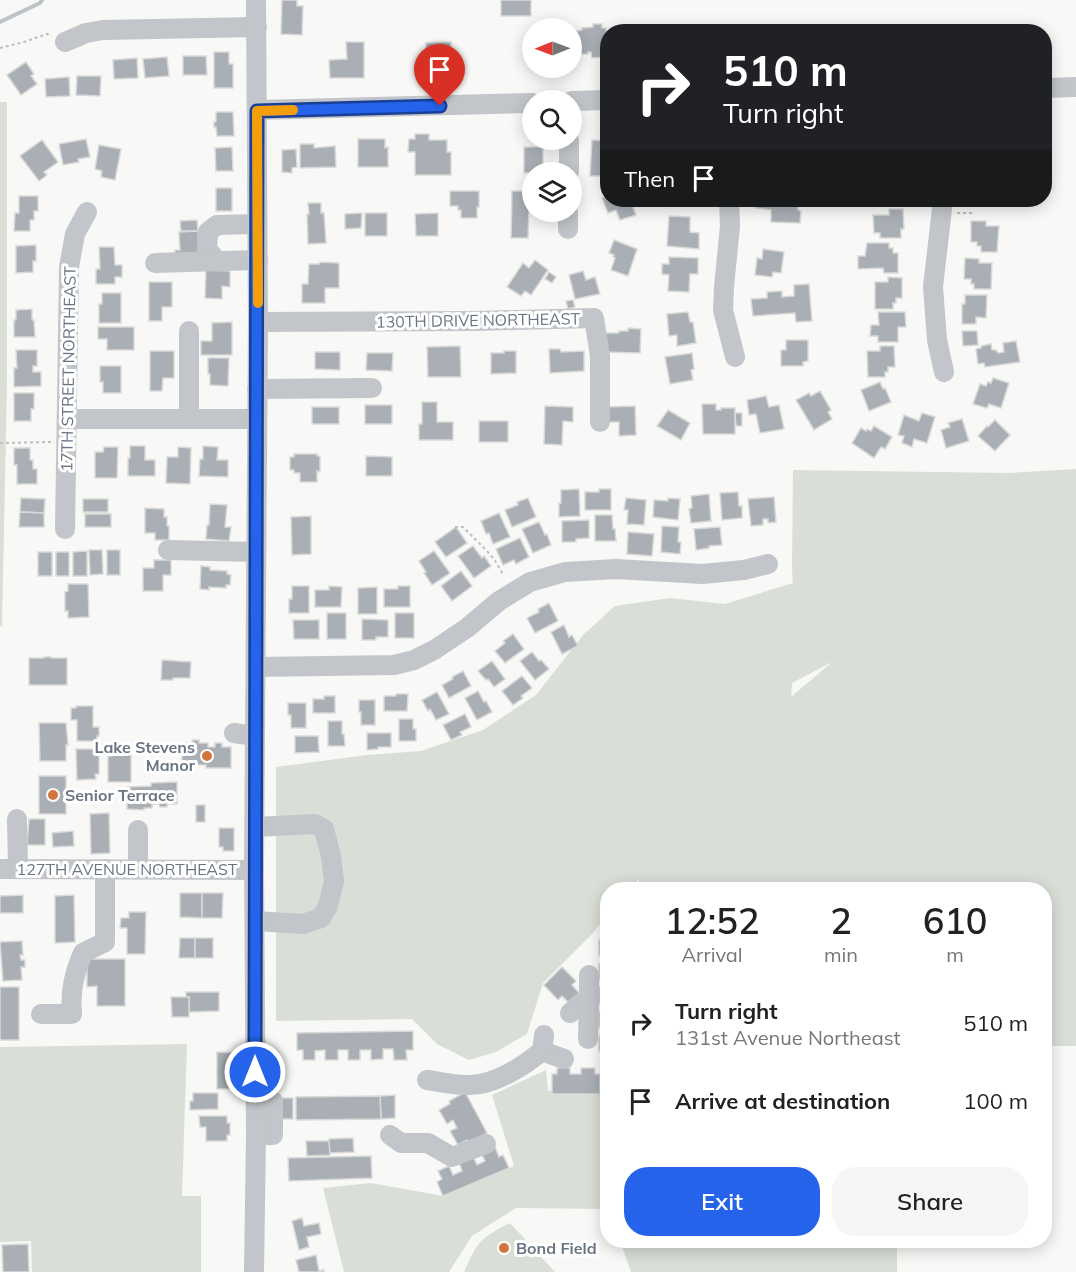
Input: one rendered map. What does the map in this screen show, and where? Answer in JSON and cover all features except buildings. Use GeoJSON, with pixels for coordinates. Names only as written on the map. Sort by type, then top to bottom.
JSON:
{"type":"FeatureCollection","features":[{"type":"Feature","properties":{"kind":"street"},"geometry":{"type":"LineString","coordinates":[[254,1272],[258,322],[256,0]]}},
{"type":"Feature","properties":{"kind":"street"},"geometry":{"type":"LineString","coordinates":[[65,42],[86,33],[103,30],[257,27]]}},
{"type":"Feature","properties":{"kind":"street"},"geometry":{"type":"LineString","coordinates":[[1052,88],[1076,87]]}},
{"type":"Feature","properties":{"kind":"street"},"geometry":{"type":"LineString","coordinates":[[582,101],[600,100]]}},
{"type":"Feature","properties":{"kind":"street"},"geometry":{"type":"LineString","coordinates":[[257,111],[522,102]]}},
{"type":"Feature","properties":{"kind":"street"},"geometry":{"type":"LineString","coordinates":[[729,207],[730,226],[723,310],[735,357]]}},
{"type":"Feature","properties":{"kind":"street"},"geometry":{"type":"LineString","coordinates":[[942,207],[933,287],[936,340],[944,372]]}},
{"type":"Feature","properties":{"kind":"street","name":"17TH STREET NORTHEAST"},"geometry":{"type":"LineString","coordinates":[[65,529],[69,267],[75,234],[87,212]]}},
{"type":"Feature","properties":{"kind":"street"},"geometry":{"type":"LineString","coordinates":[[217,261],[207,249],[208,232],[217,225],[257,224]]}},
{"type":"Feature","properties":{"kind":"street"},"geometry":{"type":"LineString","coordinates":[[155,263],[258,260]]}},
{"type":"Feature","properties":{"kind":"street","name":"130TH DRIVE NORTHEAST"},"geometry":{"type":"LineString","coordinates":[[258,322],[594,318],[600,356],[600,422]]}},
{"type":"Feature","properties":{"kind":"street"},"geometry":{"type":"LineString","coordinates":[[189,331],[189,419]]}},
{"type":"Feature","properties":{"kind":"street"},"geometry":{"type":"LineString","coordinates":[[257,389],[372,388]]}},
{"type":"Feature","properties":{"kind":"street"},"geometry":{"type":"LineString","coordinates":[[67,419],[257,419]]}},
{"type":"Feature","properties":{"kind":"street"},"geometry":{"type":"LineString","coordinates":[[168,550],[256,552]]}},
{"type":"Feature","properties":{"kind":"street"},"geometry":{"type":"LineString","coordinates":[[256,667],[394,665],[414,660],[459,634],[499,601],[530,582],[565,572],[615,569],[702,574],[744,570],[768,564]]}},
{"type":"Feature","properties":{"kind":"street"},"geometry":{"type":"LineString","coordinates":[[234,733],[255,736]]}},
{"type":"Feature","properties":{"kind":"street"},"geometry":{"type":"LineString","coordinates":[[9,869],[17,819]]}},
{"type":"Feature","properties":{"kind":"street"},"geometry":{"type":"LineString","coordinates":[[255,827],[315,824],[324,830],[332,856],[334,881],[328,906],[321,918],[303,924],[255,921]]}},
{"type":"Feature","properties":{"kind":"street"},"geometry":{"type":"LineString","coordinates":[[138,830],[138,869]]}},
{"type":"Feature","properties":{"kind":"street","name":"127TH AVENUE NORTHEAST"},"geometry":{"type":"LineString","coordinates":[[9,869],[254,870]]}},
{"type":"Feature","properties":{"kind":"street"},"geometry":{"type":"LineString","coordinates":[[40,1014],[72,1014],[74,973],[83,953],[105,942],[105,869]]}},
{"type":"Feature","properties":{"kind":"street"},"geometry":{"type":"LineString","coordinates":[[588,1040],[589,975]]}},
{"type":"Feature","properties":{"kind":"street"},"geometry":{"type":"LineString","coordinates":[[570,1013],[589,997]]}},
{"type":"Feature","properties":{"kind":"street"},"geometry":{"type":"LineString","coordinates":[[428,1080],[471,1086],[497,1079],[526,1064],[543,1043],[564,1059]]}},
{"type":"Feature","properties":{"kind":"street"},"geometry":{"type":"LineString","coordinates":[[256,1135],[273,1135],[273,1101]]}},
{"type":"Feature","properties":{"kind":"street"},"geometry":{"type":"LineString","coordinates":[[390,1135],[401,1143],[428,1143],[452,1157],[486,1144]]}},
{"type":"Feature","properties":{"kind":"path"},"geometry":{"type":"LineString","coordinates":[[0,48],[47,34],[65,42]]}},
{"type":"Feature","properties":{"kind":"path"},"geometry":{"type":"LineString","coordinates":[[957,213],[973,213]]}},
{"type":"Feature","properties":{"kind":"path"},"geometry":{"type":"LineString","coordinates":[[0,443],[54,442]]}},
{"type":"Feature","properties":{"kind":"path"},"geometry":{"type":"LineString","coordinates":[[455,526],[463,527],[487,551],[504,576]]}},
{"type":"Feature","properties":{"kind":"shaded area"},"geometry":{"type":"Polygon","coordinates":[[[0,102],[7,102],[7,383],[2,626],[0,626],[0,102]]]}},
{"type":"Feature","properties":{"kind":"shaded area"},"geometry":{"type":"Polygon","coordinates":[[[1076,469],[1076,1046],[1052,1046],[1052,882],[639,882],[639,879],[636,882],[600,882],[600,924],[543,983],[527,1034],[496,1052],[469,1060],[437,1044],[412,1019],[276,1021],[276,767],[367,755],[421,751],[483,730],[536,695],[584,634],[615,606],[670,598],[725,604],[793,583],[793,470],[1009,473],[1076,469]],[[831,663],[792,683],[791,697],[831,663]]]}},
{"type":"Feature","properties":{"kind":"shaded area"},"geometry":{"type":"Polygon","coordinates":[[[187,1044],[182,1196],[201,1196],[201,1272],[32,1272],[31,1241],[0,1242],[0,1047],[187,1044]]]}},
{"type":"Feature","properties":{"kind":"shaded area"},"geometry":{"type":"Polygon","coordinates":[[[546,1070],[548,1091],[600,1091],[600,1209],[516,1208],[472,1236],[449,1272],[344,1272],[323,1188],[371,1183],[443,1196],[514,1166],[492,1095],[546,1070]]]}},
{"type":"Feature","properties":{"kind":"shaded area","name":"Bond Field"},"geometry":{"type":"Polygon","coordinates":[[[510,1223],[555,1272],[464,1272],[476,1247],[486,1237],[510,1223]]]}},
{"type":"Feature","properties":{"kind":"shaded area"},"geometry":{"type":"Polygon","coordinates":[[[622,1248],[897,1248],[897,1272],[631,1272],[622,1248]]]}},
{"type":"Feature","properties":{"kind":"waterway"},"geometry":{"type":"LineString","coordinates":[[0,22],[42,0]]}},
{"type":"Feature","properties":{"kind":"slow traffic"},"geometry":{"type":"LineString","coordinates":[[258,303],[257,111],[293,110]]}},
{"type":"Feature","properties":{"kind":"place","name":"Lake Stevens Manor"},"geometry":{"type":"Point","coordinates":[207,756]}},
{"type":"Feature","properties":{"kind":"place","name":"Senior Terrace"},"geometry":{"type":"Point","coordinates":[53,795]}},
{"type":"Feature","properties":{"kind":"place","name":"Bond Field"},"geometry":{"type":"Point","coordinates":[504,1248]}},
{"type":"Feature","properties":{"kind":"route"},"geometry":{"type":"LineString","coordinates":[[255,1072],[257,111],[440,106]]}}]}
